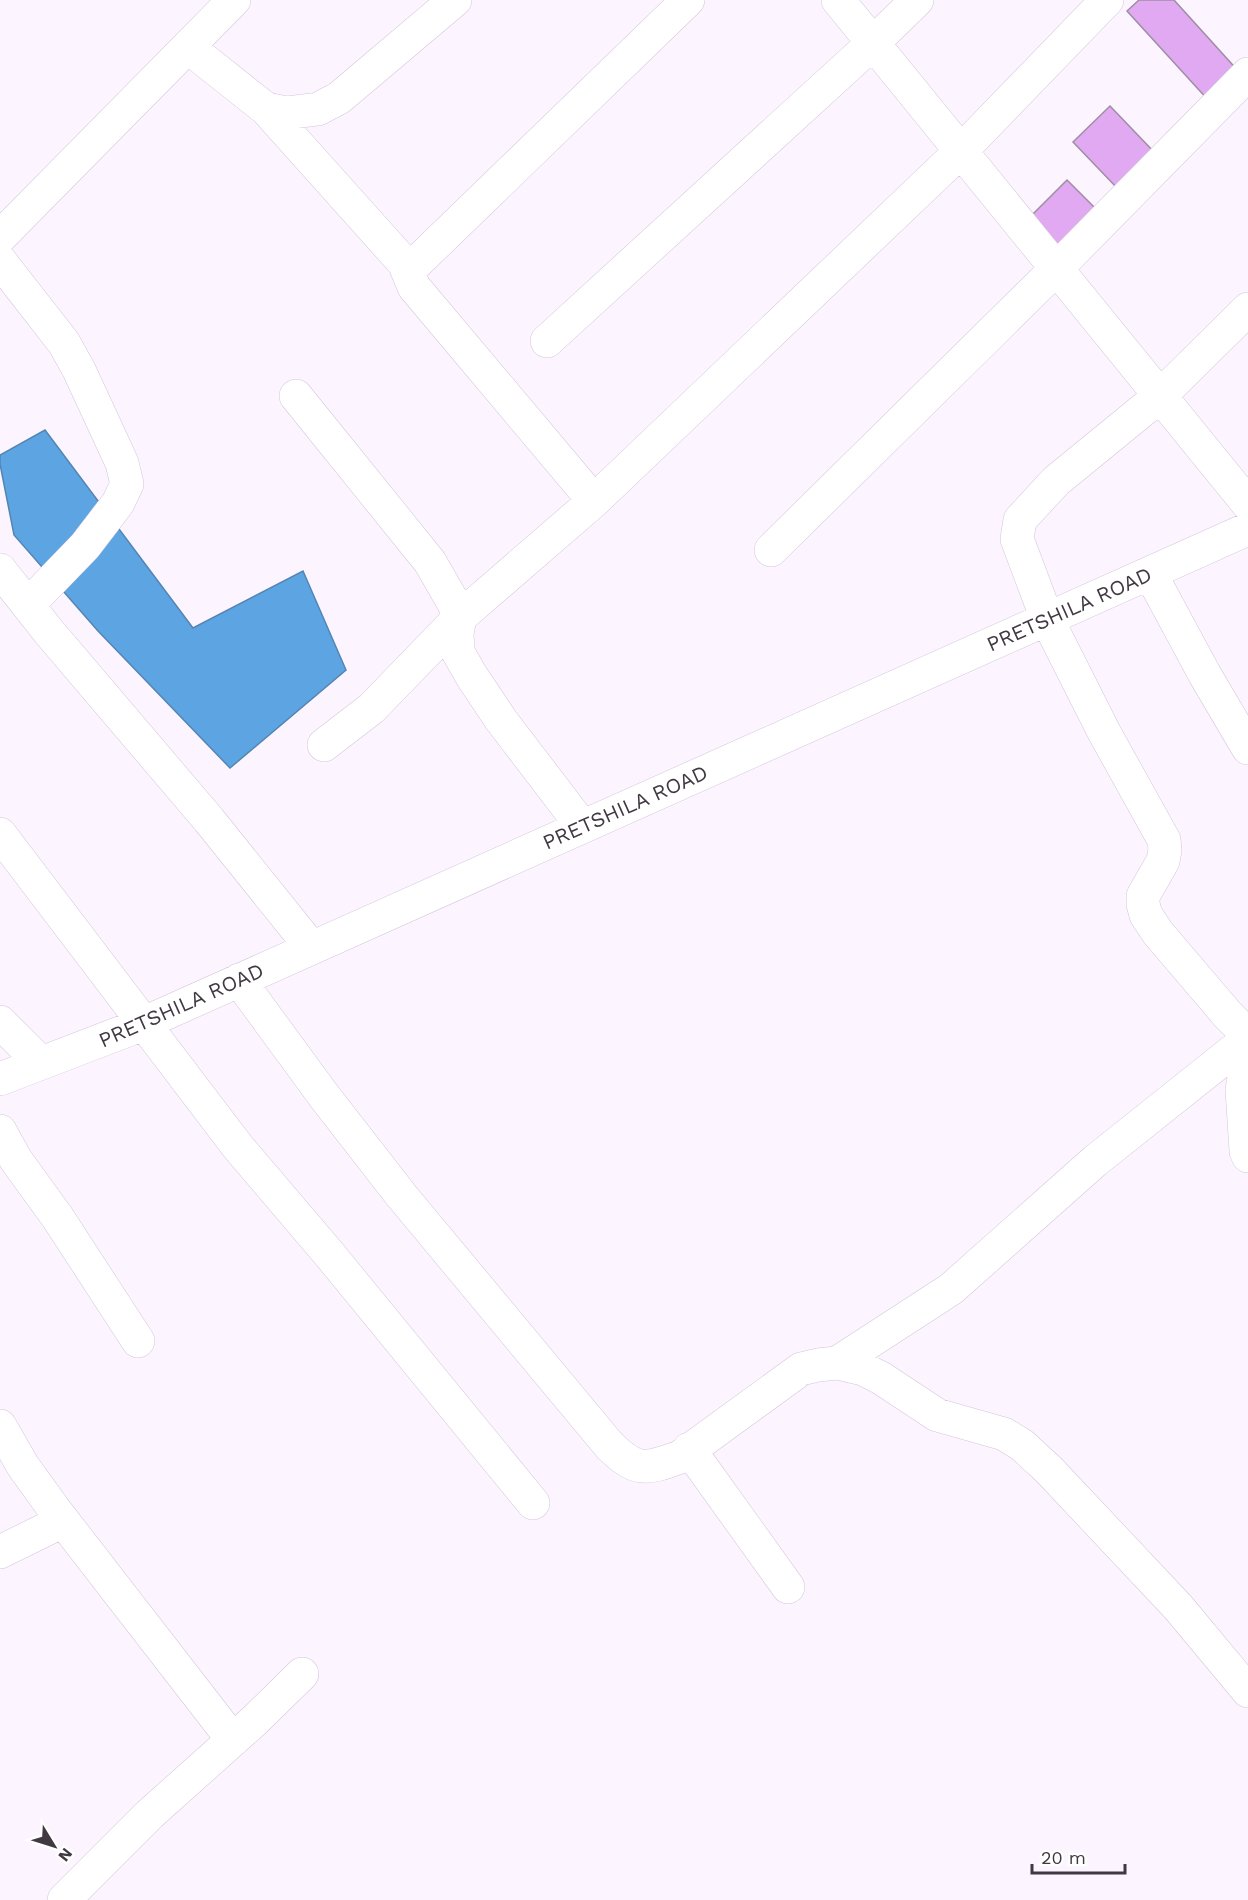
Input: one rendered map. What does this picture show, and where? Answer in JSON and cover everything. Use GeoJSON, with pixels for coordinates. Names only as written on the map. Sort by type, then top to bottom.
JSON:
{"type":"FeatureCollection","features":[{"type":"Feature","properties":{"kind":"street"},"geometry":{"type":"LineString","coordinates":[[0,237],[234,0]]}},
{"type":"Feature","properties":{"kind":"street"},"geometry":{"type":"LineString","coordinates":[[266,109],[286,113],[318,110],[339,98],[455,0]]}},
{"type":"Feature","properties":{"kind":"street"},"geometry":{"type":"LineString","coordinates":[[408,271],[688,0]]}},
{"type":"Feature","properties":{"kind":"street"},"geometry":{"type":"LineString","coordinates":[[838,0],[1248,504]]}},
{"type":"Feature","properties":{"kind":"street"},"geometry":{"type":"LineString","coordinates":[[547,341],[873,43],[917,0]]}},
{"type":"Feature","properties":{"kind":"street"},"geometry":{"type":"LineString","coordinates":[[324,745],[372,708],[460,617],[594,501],[961,151],[1107,0]]}},
{"type":"Feature","properties":{"kind":"street"},"geometry":{"type":"LineString","coordinates":[[188,46],[266,109],[404,263],[414,287],[594,501]]}},
{"type":"Feature","properties":{"kind":"street"},"geometry":{"type":"LineString","coordinates":[[771,550],[1056,269],[1248,74]]}},
{"type":"Feature","properties":{"kind":"street"},"geometry":{"type":"LineString","coordinates":[[0,261],[69,352],[122,463],[127,484],[118,503],[85,546],[28,605]]}},
{"type":"Feature","properties":{"kind":"street"},"geometry":{"type":"LineString","coordinates":[[837,1363],[951,1289],[1095,1161],[1248,1037],[1158,933],[1146,915],[1143,896],[1163,861],[1164,840],[1104,732],[1047,619],[1017,539],[1020,520],[1056,481],[1160,396],[1248,309]]}},
{"type":"Feature","properties":{"kind":"street"},"geometry":{"type":"LineString","coordinates":[[296,396],[430,562],[460,617],[457,634],[458,652],[471,675],[501,720],[582,826]]}},
{"type":"Feature","properties":{"kind":"street","name":"PRETSHILA ROAD"},"geometry":{"type":"LineString","coordinates":[[0,1079],[143,1023],[1248,529]]}},
{"type":"Feature","properties":{"kind":"street"},"geometry":{"type":"LineString","coordinates":[[0,570],[209,819],[311,947]]}},
{"type":"Feature","properties":{"kind":"street"},"geometry":{"type":"LineString","coordinates":[[1150,573],[1205,675],[1248,748]]}},
{"type":"Feature","properties":{"kind":"street"},"geometry":{"type":"LineString","coordinates":[[0,834],[238,1147],[330,1255],[533,1503]]}},
{"type":"Feature","properties":{"kind":"street"},"geometry":{"type":"LineString","coordinates":[[239,980],[324,1096],[401,1195],[609,1445],[623,1458],[640,1467],[657,1466],[680,1457],[801,1369],[837,1363],[863,1369],[881,1378],[937,1415],[1004,1434],[1022,1445],[1049,1470],[1178,1607],[1248,1691]]}},
{"type":"Feature","properties":{"kind":"street"},"geometry":{"type":"LineString","coordinates":[[0,1022],[41,1063]]}},
{"type":"Feature","properties":{"kind":"street"},"geometry":{"type":"LineString","coordinates":[[1248,1053],[1242,1090],[1248,1156]]}},
{"type":"Feature","properties":{"kind":"street"},"geometry":{"type":"LineString","coordinates":[[0,1131],[16,1160],[58,1218],[138,1341]]}},
{"type":"Feature","properties":{"kind":"street"},"geometry":{"type":"LineString","coordinates":[[0,1426],[23,1466],[63,1521],[233,1740]]}},
{"type":"Feature","properties":{"kind":"street"},"geometry":{"type":"LineString","coordinates":[[689,1449],[788,1587]]}},
{"type":"Feature","properties":{"kind":"street"},"geometry":{"type":"LineString","coordinates":[[0,1552],[63,1521]]}},
{"type":"Feature","properties":{"kind":"street"},"geometry":{"type":"LineString","coordinates":[[64,1900],[150,1814],[233,1740],[302,1674]]}},
{"type":"Feature","properties":{"kind":"water"},"geometry":{"type":"Polygon","coordinates":[[[45,430],[193,628],[303,571],[346,670],[230,768],[98,631],[14,535],[0,455],[45,430]]]}},
{"type":"Feature","properties":{"kind":"building"},"geometry":{"type":"Polygon","coordinates":[[[1139,0],[1174,0],[1240,73],[1209,101],[1127,11],[1139,0]]]}},
{"type":"Feature","properties":{"kind":"building"},"geometry":{"type":"Polygon","coordinates":[[[1110,106],[1155,153],[1118,189],[1073,142],[1110,106]]]}},
{"type":"Feature","properties":{"kind":"building"},"geometry":{"type":"Polygon","coordinates":[[[1067,180],[1100,213],[1058,255],[1025,222],[1067,180]]]}}]}
